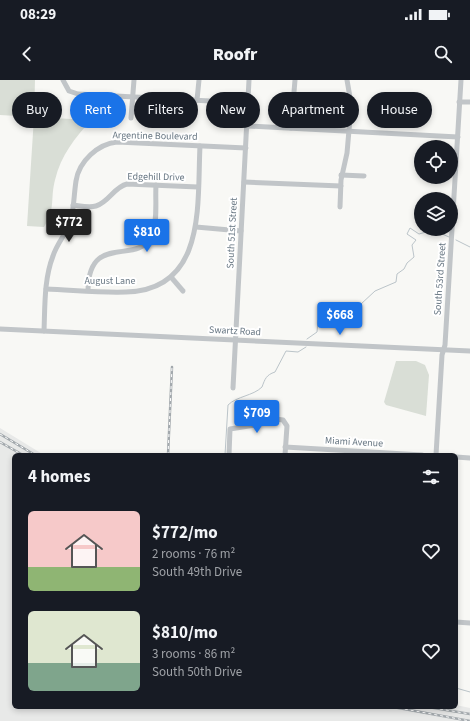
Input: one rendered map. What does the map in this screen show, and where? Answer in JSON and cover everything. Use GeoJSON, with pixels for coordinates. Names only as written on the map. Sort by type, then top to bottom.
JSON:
{"type":"FeatureCollection","features":[{"type":"Feature","properties":{"kind":"street"},"geometry":{"type":"LineString","coordinates":[[63,80],[69,90],[78,94],[132,97]]}},
{"type":"Feature","properties":{"kind":"street"},"geometry":{"type":"LineString","coordinates":[[131,118],[134,80]]}},
{"type":"Feature","properties":{"kind":"street"},"geometry":{"type":"LineString","coordinates":[[198,92],[199,80]]}},
{"type":"Feature","properties":{"kind":"street","name":"South 51st Street"},"geometry":{"type":"LineString","coordinates":[[248,92],[249,80]]}},
{"type":"Feature","properties":{"kind":"street"},"geometry":{"type":"LineString","coordinates":[[294,92],[295,80]]}},
{"type":"Feature","properties":{"kind":"street"},"geometry":{"type":"LineString","coordinates":[[340,207],[341,175],[349,132],[351,103],[347,80]]}},
{"type":"Feature","properties":{"kind":"street","name":"South 53rd Street"},"geometry":{"type":"LineString","coordinates":[[436,453],[461,80]]}},
{"type":"Feature","properties":{"kind":"street"},"geometry":{"type":"LineString","coordinates":[[459,102],[470,102]]}},
{"type":"Feature","properties":{"kind":"street","name":"South 51st Street"},"geometry":{"type":"LineString","coordinates":[[233,388],[247,128]]}},
{"type":"Feature","properties":{"kind":"street"},"geometry":{"type":"LineString","coordinates":[[291,128],[458,137]]}},
{"type":"Feature","properties":{"kind":"street","name":"Argentine Boulevard"},"geometry":{"type":"LineString","coordinates":[[74,205],[76,180],[79,170],[92,153],[107,144],[117,142],[246,148]]}},
{"type":"Feature","properties":{"kind":"street"},"geometry":{"type":"LineString","coordinates":[[183,291],[171,277],[186,259],[195,235],[200,146]]}},
{"type":"Feature","properties":{"kind":"street"},"geometry":{"type":"LineString","coordinates":[[341,175],[364,176]]}},
{"type":"Feature","properties":{"kind":"street"},"geometry":{"type":"LineString","coordinates":[[244,182],[340,186]]}},
{"type":"Feature","properties":{"kind":"street","name":"Edgehill Drive"},"geometry":{"type":"LineString","coordinates":[[74,205],[95,206],[101,204],[120,186],[136,184],[198,188]]}},
{"type":"Feature","properties":{"kind":"street"},"geometry":{"type":"LineString","coordinates":[[88,290],[90,271],[100,258],[112,253],[141,247],[152,235],[154,227],[156,185]]}},
{"type":"Feature","properties":{"kind":"street"},"geometry":{"type":"LineString","coordinates":[[44,331],[47,277],[53,254],[71,221],[74,205]]}},
{"type":"Feature","properties":{"kind":"street"},"geometry":{"type":"LineString","coordinates":[[196,227],[241,231]]}},
{"type":"Feature","properties":{"kind":"street","name":"August Lane"},"geometry":{"type":"LineString","coordinates":[[46,288],[126,292],[145,290],[162,283],[171,277]]}},
{"type":"Feature","properties":{"kind":"street","name":"Swartz Road"},"geometry":{"type":"LineString","coordinates":[[0,329],[470,351]]}},
{"type":"Feature","properties":{"kind":"street"},"geometry":{"type":"LineString","coordinates":[[229,453],[230,429],[255,425],[276,419],[283,420],[287,426],[284,453]]}},
{"type":"Feature","properties":{"kind":"street","name":"Miami Avenue"},"geometry":{"type":"LineString","coordinates":[[285,447],[346,453]]}},
{"type":"Feature","properties":{"kind":"street"},"geometry":{"type":"LineString","coordinates":[[458,457],[470,458]]}},
{"type":"Feature","properties":{"kind":"street"},"geometry":{"type":"LineString","coordinates":[[458,622],[470,623]]}},
{"type":"Feature","properties":{"kind":"shaded area"},"geometry":{"type":"Polygon","coordinates":[[[0,80],[35,80],[35,92],[12,92],[12,116],[0,115],[0,80]]]}},
{"type":"Feature","properties":{"kind":"shaded area"},"geometry":{"type":"Polygon","coordinates":[[[62,118],[70,119],[70,128],[84,128],[74,140],[61,163],[54,187],[48,220],[44,227],[27,226],[33,128],[62,128],[62,118]]]}},
{"type":"Feature","properties":{"kind":"shaded area"},"geometry":{"type":"Polygon","coordinates":[[[396,361],[416,361],[425,365],[429,375],[426,416],[386,405],[384,402],[396,361]]]}},
{"type":"Feature","properties":{"kind":"shaded area"},"geometry":{"type":"Polygon","coordinates":[[[0,428],[41,453],[12,453],[12,709],[458,709],[458,705],[470,708],[470,721],[0,721],[0,428]]]}},
{"type":"Feature","properties":{"kind":"waterway"},"geometry":{"type":"LineString","coordinates":[[307,339],[317,332],[318,320],[347,313],[350,309],[361,304],[375,291],[396,282],[397,274],[404,269],[407,263],[414,257],[412,245],[416,240],[407,234],[410,228],[419,234],[433,230],[449,237]]}},
{"type":"Feature","properties":{"kind":"waterway"},"geometry":{"type":"LineString","coordinates":[[456,240],[470,247]]}},
{"type":"Feature","properties":{"kind":"waterway"},"geometry":{"type":"LineString","coordinates":[[225,453],[228,405],[262,387],[266,378],[275,372],[286,351],[298,352],[306,347]]}},
{"type":"Feature","properties":{"kind":"waterway"},"geometry":{"type":"LineString","coordinates":[[458,689],[470,692]]}},
{"type":"Feature","properties":{"kind":"railway"},"geometry":{"type":"LineString","coordinates":[[168,453],[172,367]]}},
{"type":"Feature","properties":{"kind":"railway"},"geometry":{"type":"LineString","coordinates":[[0,434],[32,453]]}},
{"type":"Feature","properties":{"kind":"railway"},"geometry":{"type":"LineString","coordinates":[[0,442],[19,453]]}},
{"type":"Feature","properties":{"kind":"railway"},"geometry":{"type":"LineString","coordinates":[[404,709],[470,721]]}},
{"type":"Feature","properties":{"kind":"railway"},"geometry":{"type":"LineString","coordinates":[[440,709],[470,714]]}}]}
